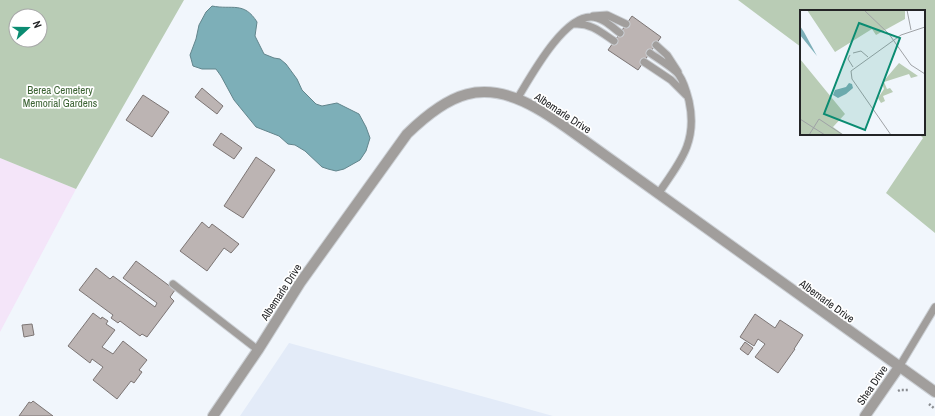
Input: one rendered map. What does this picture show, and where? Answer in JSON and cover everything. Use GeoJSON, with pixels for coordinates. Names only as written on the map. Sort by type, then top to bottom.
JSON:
{"type":"FeatureCollection","features":[{"type":"Feature","properties":{"kind":"street","name":"Albemarle Drive"},"geometry":{"type":"LineString","coordinates":[[213,416],[258,350],[300,283],[407,134],[424,117],[444,103],[458,96],[479,92],[506,95],[537,108],[935,392]]}},
{"type":"Feature","properties":{"kind":"street","name":"Shea Drive"},"geometry":{"type":"LineString","coordinates":[[865,416],[899,367]]}},
{"type":"Feature","properties":{"kind":"lane"},"geometry":{"type":"LineString","coordinates":[[517,99],[555,41],[573,24],[590,17],[607,15],[626,24]]}},
{"type":"Feature","properties":{"kind":"lane"},"geometry":{"type":"LineString","coordinates":[[590,17],[598,18],[620,33]]}},
{"type":"Feature","properties":{"kind":"lane"},"geometry":{"type":"LineString","coordinates":[[573,24],[592,26],[614,41]]}},
{"type":"Feature","properties":{"kind":"lane"},"geometry":{"type":"LineString","coordinates":[[656,45],[666,55],[679,74],[689,99],[692,112],[691,137],[688,148],[658,194]]}},
{"type":"Feature","properties":{"kind":"lane"},"geometry":{"type":"LineString","coordinates":[[650,53],[679,74]]}},
{"type":"Feature","properties":{"kind":"lane"},"geometry":{"type":"LineString","coordinates":[[644,62],[678,86],[689,99]]}},
{"type":"Feature","properties":{"kind":"lane"},"geometry":{"type":"LineString","coordinates":[[173,284],[258,350]]}},
{"type":"Feature","properties":{"kind":"lane"},"geometry":{"type":"LineString","coordinates":[[899,367],[935,307]]}},
{"type":"Feature","properties":{"kind":"path"},"geometry":{"type":"LineString","coordinates":[[895,394],[900,390],[907,389],[914,393]]}},
{"type":"Feature","properties":{"kind":"path"},"geometry":{"type":"LineString","coordinates":[[924,401],[935,409]]}},
{"type":"Feature","properties":{"kind":"shaded area"},"geometry":{"type":"Polygon","coordinates":[[[0,158],[76,189],[0,332],[0,158]]]}},
{"type":"Feature","properties":{"kind":"shaded area"},"geometry":{"type":"Polygon","coordinates":[[[289,343],[553,416],[240,416],[289,343]]]}},
{"type":"Feature","properties":{"kind":"green space","name":"Berea Cemetery Memorial Gardens"},"geometry":{"type":"Polygon","coordinates":[[[0,0],[184,0],[76,189],[0,158],[0,0]]]}},
{"type":"Feature","properties":{"kind":"green space"},"geometry":{"type":"Polygon","coordinates":[[[738,0],[935,0],[935,233],[886,193],[923,138],[920,135],[925,135],[925,10],[800,10],[800,46],[738,0]]]}},
{"type":"Feature","properties":{"kind":"water"},"geometry":{"type":"Polygon","coordinates":[[[212,6],[242,9],[252,15],[257,22],[255,36],[264,54],[280,59],[286,64],[297,79],[302,90],[316,104],[322,106],[337,103],[359,114],[370,138],[366,151],[360,160],[344,169],[336,171],[322,167],[305,151],[295,145],[288,144],[279,136],[256,127],[234,100],[216,69],[202,69],[193,66],[190,55],[199,25],[206,12],[212,6]]]}},
{"type":"Feature","properties":{"kind":"building"},"geometry":{"type":"Polygon","coordinates":[[[632,16],[661,37],[638,70],[608,50],[632,16]]]}},
{"type":"Feature","properties":{"kind":"building"},"geometry":{"type":"Polygon","coordinates":[[[202,88],[223,106],[217,114],[195,97],[202,88]]]}},
{"type":"Feature","properties":{"kind":"building"},"geometry":{"type":"Polygon","coordinates":[[[143,95],[169,112],[152,137],[126,120],[143,95]]]}},
{"type":"Feature","properties":{"kind":"building"},"geometry":{"type":"Polygon","coordinates":[[[221,133],[242,148],[234,159],[213,145],[221,133]]]}},
{"type":"Feature","properties":{"kind":"building"},"geometry":{"type":"Polygon","coordinates":[[[256,157],[275,170],[243,218],[224,206],[256,157]]]}},
{"type":"Feature","properties":{"kind":"building"},"geometry":{"type":"Polygon","coordinates":[[[202,222],[209,228],[212,224],[239,244],[231,253],[224,248],[207,271],[180,251],[202,222]]]}},
{"type":"Feature","properties":{"kind":"building"},"geometry":{"type":"Polygon","coordinates":[[[136,261],[175,290],[170,297],[174,301],[147,337],[142,334],[140,336],[120,321],[118,323],[111,318],[113,315],[79,290],[96,268],[110,279],[113,276],[155,307],[157,303],[123,278],[136,261]]]}},
{"type":"Feature","properties":{"kind":"building"},"geometry":{"type":"Polygon","coordinates":[[[93,313],[101,319],[102,317],[108,321],[106,324],[115,330],[102,347],[113,354],[123,341],[147,360],[139,370],[142,372],[134,383],[131,381],[117,399],[93,380],[103,367],[92,359],[90,363],[68,346],[93,313]]]}},
{"type":"Feature","properties":{"kind":"building"},"geometry":{"type":"Polygon","coordinates":[[[755,314],[775,328],[780,320],[803,335],[778,373],[755,357],[765,344],[758,339],[754,346],[740,337],[755,314]]]}},
{"type":"Feature","properties":{"kind":"building"},"geometry":{"type":"Polygon","coordinates":[[[32,324],[34,335],[24,337],[22,325],[32,324]]]}},
{"type":"Feature","properties":{"kind":"building"},"geometry":{"type":"Polygon","coordinates":[[[745,342],[753,348],[748,355],[740,349],[745,342]]]}},
{"type":"Feature","properties":{"kind":"building"},"geometry":{"type":"Polygon","coordinates":[[[33,401],[53,416],[19,416],[29,402],[31,403],[33,401]]]}}]}
